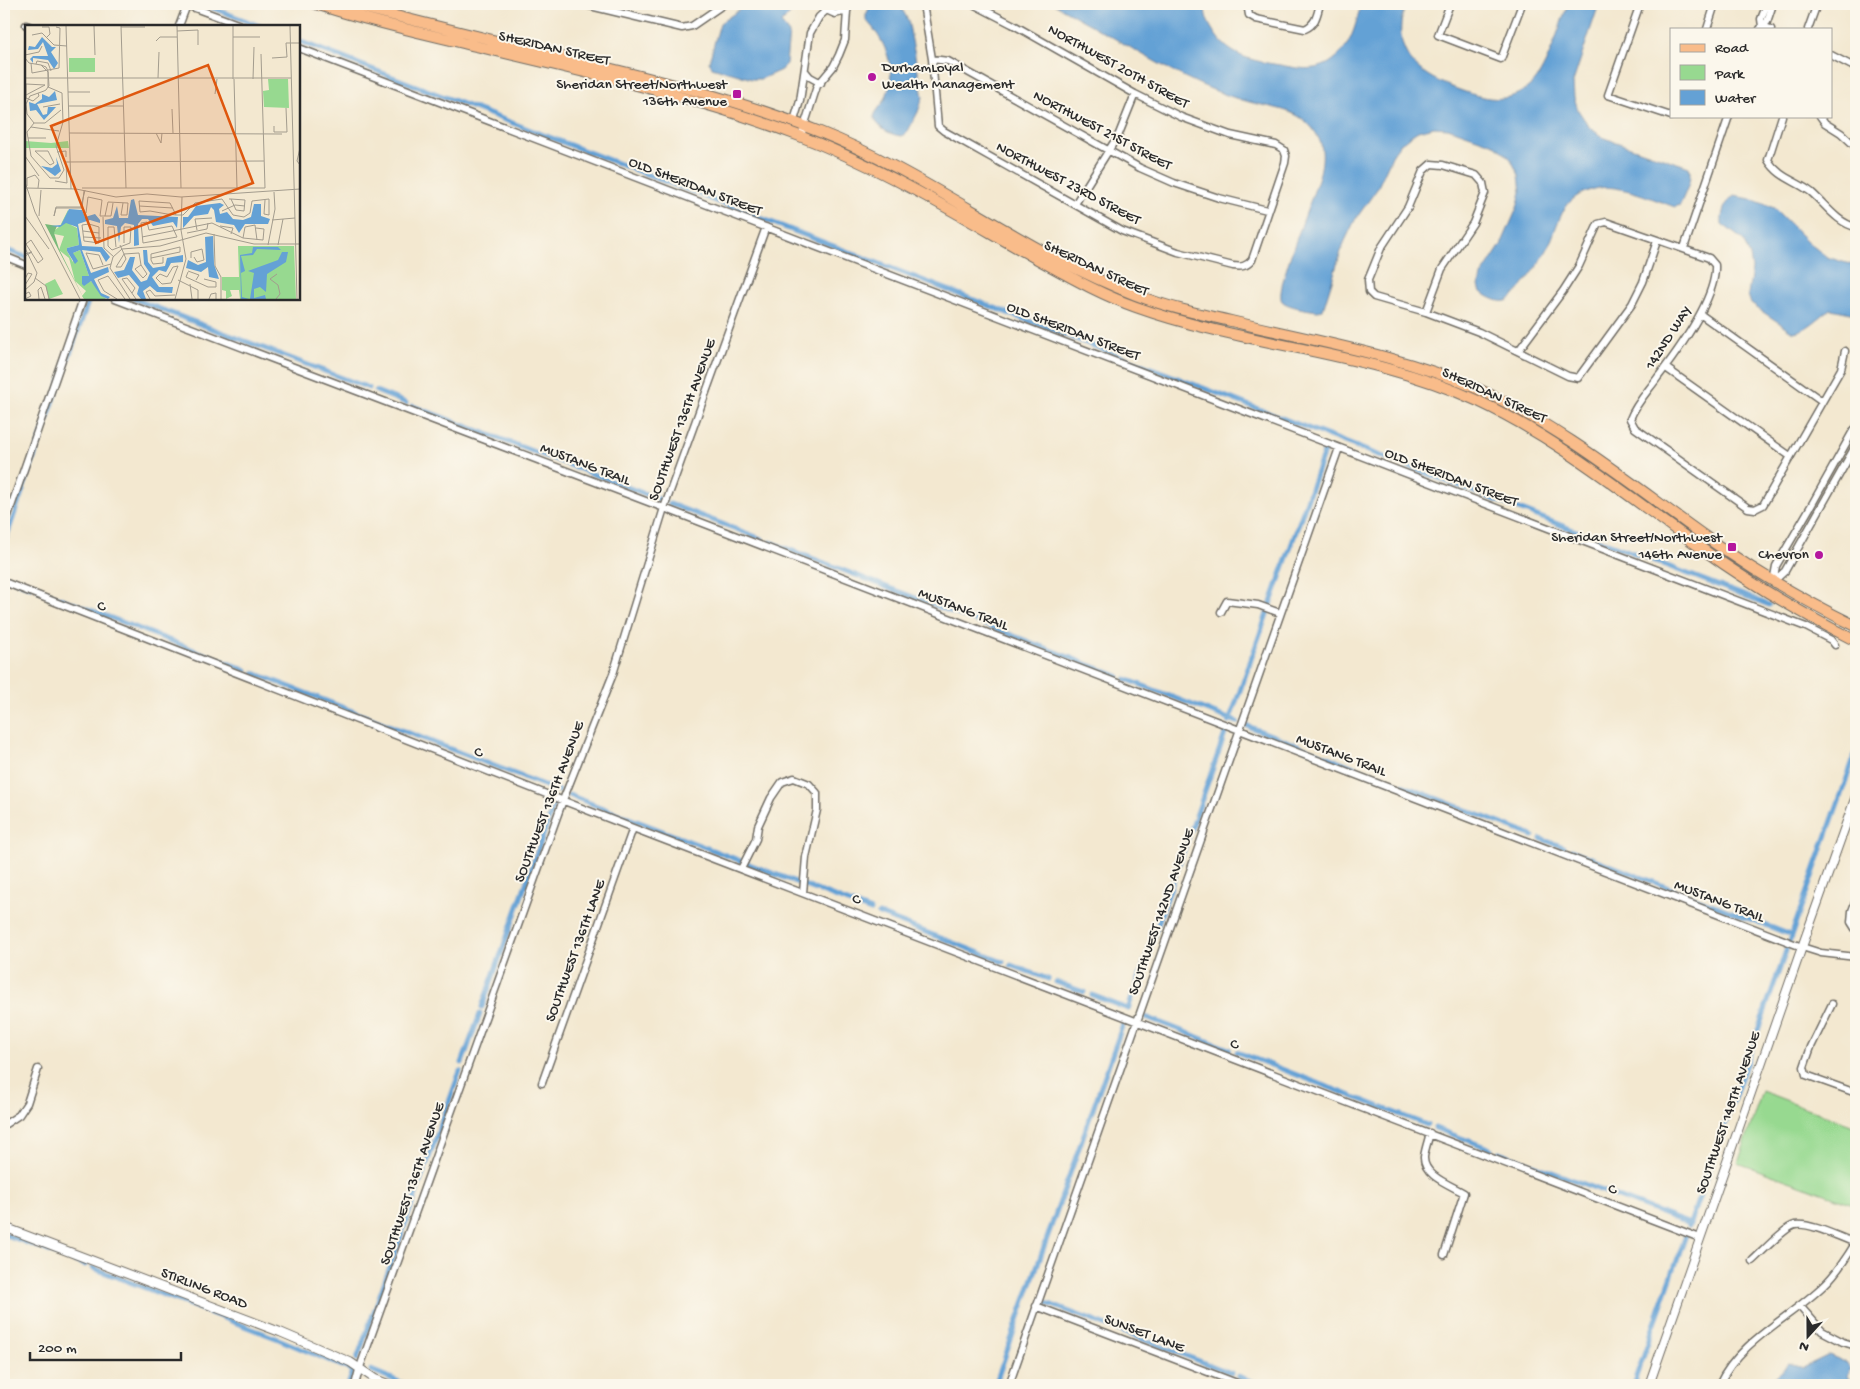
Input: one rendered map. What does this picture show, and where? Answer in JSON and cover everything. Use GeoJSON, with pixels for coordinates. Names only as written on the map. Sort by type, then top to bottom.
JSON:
{"type":"FeatureCollection","features":[{"type":"Feature","properties":{"kind":"main road","name":"SHERIDAN STREET"},"geometry":{"type":"LineString","coordinates":[[316,4],[406,29],[627,82],[792,127]]}},
{"type":"Feature","properties":{"kind":"main road","name":"SHERIDAN STREET"},"geometry":{"type":"LineString","coordinates":[[349,4],[699,91],[803,131],[845,142],[892,165],[1074,268],[1139,296],[1176,308],[1377,354],[1429,370],[1478,389],[1550,427],[1591,453],[1720,547],[1773,582],[1856,626]]}},
{"type":"Feature","properties":{"kind":"main road","name":"SHERIDAN STREET"},"geometry":{"type":"LineString","coordinates":[[803,131],[887,174],[1068,276],[1135,307],[1170,318],[1372,364],[1424,379],[1473,399],[1544,436],[1708,553],[1767,592],[1856,641]]}},
{"type":"Feature","properties":{"kind":"street"},"geometry":{"type":"LineString","coordinates":[[179,25],[185,4],[240,25]]}},
{"type":"Feature","properties":{"kind":"street"},"geometry":{"type":"LineString","coordinates":[[582,4],[682,28],[692,26],[724,4]]}},
{"type":"Feature","properties":{"kind":"street"},"geometry":{"type":"LineString","coordinates":[[792,127],[800,101],[810,33],[816,21],[833,4]]}},
{"type":"Feature","properties":{"kind":"street"},"geometry":{"type":"LineString","coordinates":[[803,131],[817,86],[833,67],[840,55],[845,37],[847,11],[850,4]]}},
{"type":"Feature","properties":{"kind":"street"},"geometry":{"type":"LineString","coordinates":[[923,4],[932,59]]}},
{"type":"Feature","properties":{"kind":"street","name":"NORTHWEST 20TH STREET"},"geometry":{"type":"LineString","coordinates":[[973,4],[1012,24],[1134,94],[1181,117],[1230,135],[1276,145],[1284,150],[1286,156],[1285,163],[1268,210]]}},
{"type":"Feature","properties":{"kind":"street"},"geometry":{"type":"LineString","coordinates":[[1247,4],[1249,15],[1256,19],[1305,29],[1312,26],[1320,4]]}},
{"type":"Feature","properties":{"kind":"street"},"geometry":{"type":"LineString","coordinates":[[1450,4],[1438,34],[1501,59],[1522,4]]}},
{"type":"Feature","properties":{"kind":"street"},"geometry":{"type":"LineString","coordinates":[[1640,4],[1608,95],[1670,115]]}},
{"type":"Feature","properties":{"kind":"street"},"geometry":{"type":"LineString","coordinates":[[1707,28],[1715,4]]}},
{"type":"Feature","properties":{"kind":"street"},"geometry":{"type":"LineString","coordinates":[[1761,27],[1767,4]]}},
{"type":"Feature","properties":{"kind":"street"},"geometry":{"type":"LineString","coordinates":[[1761,27],[1767,22],[1773,4]]}},
{"type":"Feature","properties":{"kind":"street"},"geometry":{"type":"LineString","coordinates":[[1808,28],[1817,4]]}},
{"type":"Feature","properties":{"kind":"street"},"geometry":{"type":"LineString","coordinates":[[826,10],[838,14],[847,11]]}},
{"type":"Feature","properties":{"kind":"street","name":"OLD SHERIDAN STREET"},"geometry":{"type":"LineString","coordinates":[[300,48],[1806,627],[1831,640],[1836,645]]}},
{"type":"Feature","properties":{"kind":"street"},"geometry":{"type":"LineString","coordinates":[[1832,55],[1856,68]]}},
{"type":"Feature","properties":{"kind":"street","name":"NORTHWEST 23RD STREET"},"geometry":{"type":"LineString","coordinates":[[932,59],[938,126],[1122,231],[1178,252],[1242,267],[1252,260],[1268,210]]}},
{"type":"Feature","properties":{"kind":"street","name":"NORTHWEST 21ST STREET"},"geometry":{"type":"LineString","coordinates":[[932,59],[948,61],[1140,168],[1174,183],[1218,198],[1268,210]]}},
{"type":"Feature","properties":{"kind":"street"},"geometry":{"type":"LineString","coordinates":[[805,71],[810,77],[821,83]]}},
{"type":"Feature","properties":{"kind":"street"},"geometry":{"type":"LineString","coordinates":[[1075,204],[1119,134],[1134,94]]}},
{"type":"Feature","properties":{"kind":"street"},"geometry":{"type":"LineString","coordinates":[[1519,350],[1579,266],[1598,224],[1606,222],[1657,241],[1684,248],[1728,118]]}},
{"type":"Feature","properties":{"kind":"street"},"geometry":{"type":"LineString","coordinates":[[1781,118],[1768,160],[1774,170],[1810,192],[1834,215],[1856,227]]}},
{"type":"Feature","properties":{"kind":"street"},"geometry":{"type":"LineString","coordinates":[[1821,118],[1825,123],[1841,133],[1856,147]]}},
{"type":"Feature","properties":{"kind":"street"},"geometry":{"type":"LineString","coordinates":[[1426,312],[1442,269],[1473,223],[1485,193],[1483,183],[1476,175],[1443,165],[1432,164],[1423,171],[1408,207],[1381,248],[1368,280],[1369,292],[1374,297],[1426,312],[1479,332],[1519,350],[1568,376],[1578,378],[1632,304],[1643,282],[1657,241]]}},
{"type":"Feature","properties":{"kind":"street","name":"SOUTHWEST 136TH AVENUE"},"geometry":{"type":"LineString","coordinates":[[355,1385],[563,800],[613,674],[664,508],[766,227]]}},
{"type":"Feature","properties":{"kind":"street","name":"142ND WAY"},"geometry":{"type":"LineString","coordinates":[[1684,248],[1709,258],[1715,265],[1716,274],[1700,314],[1666,368],[1633,410],[1630,418],[1635,428],[1748,508],[1755,509],[1763,505],[1790,456]]}},
{"type":"Feature","properties":{"kind":"street"},"geometry":{"type":"LineString","coordinates":[[4,256],[25,264]]}},
{"type":"Feature","properties":{"kind":"street"},"geometry":{"type":"LineString","coordinates":[[4,527],[83,300]]}},
{"type":"Feature","properties":{"kind":"street","name":"MUSTANG TRAIL"},"geometry":{"type":"LineString","coordinates":[[118,300],[664,508],[1802,948],[1821,953],[1856,957]]}},
{"type":"Feature","properties":{"kind":"street"},"geometry":{"type":"LineString","coordinates":[[1700,314],[1822,401]]}},
{"type":"Feature","properties":{"kind":"street"},"geometry":{"type":"LineString","coordinates":[[1666,368],[1790,456],[1841,369],[1845,351]]}},
{"type":"Feature","properties":{"kind":"street"},"geometry":{"type":"LineString","coordinates":[[1773,582],[1776,566],[1856,428]]}},
{"type":"Feature","properties":{"kind":"street"},"geometry":{"type":"LineString","coordinates":[[1767,592],[1773,582],[1785,572],[1856,445]]}},
{"type":"Feature","properties":{"kind":"street","name":"SOUTHWEST 142ND AVENUE"},"geometry":{"type":"LineString","coordinates":[[1008,1385],[1338,448]]}},
{"type":"Feature","properties":{"kind":"street","name":"C"},"geometry":{"type":"LineString","coordinates":[[4,582],[633,828],[744,864],[803,891],[1700,1238]]}},
{"type":"Feature","properties":{"kind":"street"},"geometry":{"type":"LineString","coordinates":[[1221,612],[1227,602],[1258,605],[1280,613]]}},
{"type":"Feature","properties":{"kind":"street"},"geometry":{"type":"LineString","coordinates":[[744,864],[756,839],[758,826],[767,805],[782,782],[794,778],[809,784],[817,793],[817,810],[806,857],[803,891]]}},
{"type":"Feature","properties":{"kind":"street","name":"SOUTHWEST 148TH AVENUE"},"geometry":{"type":"LineString","coordinates":[[1649,1385],[1856,796]]}},
{"type":"Feature","properties":{"kind":"street"},"geometry":{"type":"LineString","coordinates":[[1848,820],[1856,823]]}},
{"type":"Feature","properties":{"kind":"street","name":"SOUTHWEST 136TH LANE"},"geometry":{"type":"LineString","coordinates":[[542,1083],[633,828]]}},
{"type":"Feature","properties":{"kind":"street"},"geometry":{"type":"LineString","coordinates":[[1856,900],[1851,922],[1856,930]]}},
{"type":"Feature","properties":{"kind":"street"},"geometry":{"type":"LineString","coordinates":[[1832,1004],[1804,1067],[1806,1075],[1856,1093]]}},
{"type":"Feature","properties":{"kind":"street"},"geometry":{"type":"LineString","coordinates":[[4,1125],[19,1115],[26,1103],[38,1069]]}},
{"type":"Feature","properties":{"kind":"street"},"geometry":{"type":"LineString","coordinates":[[1430,1134],[1424,1158],[1425,1165],[1430,1172],[1464,1193],[1444,1255]]}},
{"type":"Feature","properties":{"kind":"street"},"geometry":{"type":"LineString","coordinates":[[1719,1385],[1750,1342],[1800,1306],[1825,1284],[1856,1243],[1809,1226],[1796,1225],[1787,1229],[1752,1261]]}},
{"type":"Feature","properties":{"kind":"street","name":"STIRLING ROAD"},"geometry":{"type":"LineString","coordinates":[[4,1227],[280,1332],[350,1362],[359,1370],[390,1385]]}},
{"type":"Feature","properties":{"kind":"street","name":"SUNSET LANE"},"geometry":{"type":"LineString","coordinates":[[1036,1306],[1242,1385]]}},
{"type":"Feature","properties":{"kind":"street"},"geometry":{"type":"LineString","coordinates":[[1800,1306],[1822,1331],[1842,1342],[1856,1346]]}},
{"type":"Feature","properties":{"kind":"green space"},"geometry":{"type":"Polygon","coordinates":[[[1762,1091],[1856,1127],[1856,1205],[1738,1163],[1762,1091]]]}},
{"type":"Feature","properties":{"kind":"water"},"geometry":{"type":"Polygon","coordinates":[[[748,4],[800,4],[781,23],[789,33],[786,64],[781,70],[761,79],[752,79],[712,67],[709,62],[720,23],[748,4]]]}},
{"type":"Feature","properties":{"kind":"water"},"geometry":{"type":"Polygon","coordinates":[[[871,4],[899,4],[908,20],[923,97],[908,131],[902,136],[885,130],[874,117],[886,97],[891,76],[888,56],[884,46],[866,20],[871,4]]]}},
{"type":"Feature","properties":{"kind":"water"},"geometry":{"type":"Polygon","coordinates":[[[1054,4],[1206,4],[1207,20],[1218,38],[1241,56],[1292,67],[1317,68],[1329,63],[1347,44],[1357,21],[1361,4],[1406,4],[1401,35],[1409,58],[1418,68],[1442,83],[1457,89],[1477,96],[1496,99],[1505,98],[1523,91],[1538,77],[1553,46],[1568,4],[1599,4],[1573,82],[1574,97],[1578,110],[1590,128],[1604,138],[1689,167],[1690,177],[1688,186],[1680,205],[1675,207],[1617,188],[1599,188],[1579,195],[1565,208],[1548,248],[1529,278],[1510,299],[1500,301],[1481,292],[1479,286],[1481,276],[1501,245],[1517,208],[1521,192],[1519,175],[1510,158],[1494,144],[1448,128],[1434,127],[1418,131],[1400,144],[1394,152],[1377,189],[1355,220],[1343,245],[1323,310],[1293,307],[1282,301],[1281,293],[1290,259],[1321,168],[1321,146],[1313,129],[1298,116],[1289,112],[1232,97],[1186,78],[1054,4]]]}},
{"type":"Feature","properties":{"kind":"water"},"geometry":{"type":"Polygon","coordinates":[[[1734,196],[1751,199],[1774,208],[1809,243],[1827,257],[1856,266],[1856,314],[1831,309],[1808,327],[1793,332],[1751,304],[1748,295],[1752,269],[1750,256],[1743,240],[1722,224],[1724,208],[1734,196]]]}},
{"type":"Feature","properties":{"kind":"water"},"geometry":{"type":"Polygon","coordinates":[[[1829,1355],[1845,1362],[1850,1367],[1847,1376],[1853,1385],[1766,1385],[1789,1364],[1802,1368],[1829,1355]]]}},
{"type":"Feature","properties":{"kind":"waterway"},"geometry":{"type":"LineString","coordinates":[[202,4],[257,25]]}},
{"type":"Feature","properties":{"kind":"waterway"},"geometry":{"type":"LineString","coordinates":[[300,41],[1769,605]]}},
{"type":"Feature","properties":{"kind":"waterway"},"geometry":{"type":"LineString","coordinates":[[4,249],[25,257]]}},
{"type":"Feature","properties":{"kind":"waterway"},"geometry":{"type":"LineString","coordinates":[[4,544],[89,300]]}},
{"type":"Feature","properties":{"kind":"waterway"},"geometry":{"type":"LineString","coordinates":[[137,300],[369,388]]}},
{"type":"Feature","properties":{"kind":"waterway"},"geometry":{"type":"LineString","coordinates":[[376,391],[406,403]]}},
{"type":"Feature","properties":{"kind":"waterway"},"geometry":{"type":"LineString","coordinates":[[413,406],[664,501]]}},
{"type":"Feature","properties":{"kind":"waterway"},"geometry":{"type":"LineString","coordinates":[[1229,722],[1325,449]]}},
{"type":"Feature","properties":{"kind":"waterway"},"geometry":{"type":"LineString","coordinates":[[670,504],[762,539]]}},
{"type":"Feature","properties":{"kind":"waterway"},"geometry":{"type":"LineString","coordinates":[[770,542],[1118,676]]}},
{"type":"Feature","properties":{"kind":"waterway"},"geometry":{"type":"LineString","coordinates":[[4,576],[31,587]]}},
{"type":"Feature","properties":{"kind":"waterway"},"geometry":{"type":"LineString","coordinates":[[39,590],[246,670]]}},
{"type":"Feature","properties":{"kind":"waterway"},"geometry":{"type":"LineString","coordinates":[[254,673],[559,791]]}},
{"type":"Feature","properties":{"kind":"waterway"},"geometry":{"type":"LineString","coordinates":[[1126,679],[1237,722]]}},
{"type":"Feature","properties":{"kind":"waterway"},"geometry":{"type":"LineString","coordinates":[[1245,725],[1393,782]]}},
{"type":"Feature","properties":{"kind":"waterway"},"geometry":{"type":"LineString","coordinates":[[1092,995],[1128,1009],[1226,731]]}},
{"type":"Feature","properties":{"kind":"waterway"},"geometry":{"type":"LineString","coordinates":[[1689,1226],[1856,752]]}},
{"type":"Feature","properties":{"kind":"waterway"},"geometry":{"type":"LineString","coordinates":[[1402,785],[1533,836]]}},
{"type":"Feature","properties":{"kind":"waterway"},"geometry":{"type":"LineString","coordinates":[[569,795],[871,911]]}},
{"type":"Feature","properties":{"kind":"waterway"},"geometry":{"type":"LineString","coordinates":[[482,1007],[555,802]]}},
{"type":"Feature","properties":{"kind":"waterway"},"geometry":{"type":"LineString","coordinates":[[1541,839],[1564,847]]}},
{"type":"Feature","properties":{"kind":"waterway"},"geometry":{"type":"LineString","coordinates":[[1571,850],[1791,935]]}},
{"type":"Feature","properties":{"kind":"waterway"},"geometry":{"type":"LineString","coordinates":[[879,914],[1003,962]]}},
{"type":"Feature","properties":{"kind":"waterway"},"geometry":{"type":"LineString","coordinates":[[1011,965],[1048,979]]}},
{"type":"Feature","properties":{"kind":"waterway"},"geometry":{"type":"LineString","coordinates":[[1056,982],[1084,992]]}},
{"type":"Feature","properties":{"kind":"waterway"},"geometry":{"type":"LineString","coordinates":[[462,1063],[480,1014]]}},
{"type":"Feature","properties":{"kind":"waterway"},"geometry":{"type":"LineString","coordinates":[[1146,1017],[1229,1049]]}},
{"type":"Feature","properties":{"kind":"waterway"},"geometry":{"type":"LineString","coordinates":[[995,1385],[1124,1021]]}},
{"type":"Feature","properties":{"kind":"waterway"},"geometry":{"type":"LineString","coordinates":[[1237,1052],[1427,1125]]}},
{"type":"Feature","properties":{"kind":"waterway"},"geometry":{"type":"LineString","coordinates":[[357,1359],[460,1071]]}},
{"type":"Feature","properties":{"kind":"waterway"},"geometry":{"type":"LineString","coordinates":[[1435,1128],[1491,1149]]}},
{"type":"Feature","properties":{"kind":"waterway"},"geometry":{"type":"LineString","coordinates":[[1499,1152],[1690,1224]]}},
{"type":"Feature","properties":{"kind":"waterway"},"geometry":{"type":"LineString","coordinates":[[4,1234],[64,1257]]}},
{"type":"Feature","properties":{"kind":"waterway"},"geometry":{"type":"LineString","coordinates":[[1633,1385],[1686,1235]]}},
{"type":"Feature","properties":{"kind":"waterway"},"geometry":{"type":"LineString","coordinates":[[72,1260],[85,1265]]}},
{"type":"Feature","properties":{"kind":"waterway"},"geometry":{"type":"LineString","coordinates":[[93,1268],[276,1338],[353,1371],[348,1385]]}},
{"type":"Feature","properties":{"kind":"waterway"},"geometry":{"type":"LineString","coordinates":[[1044,1302],[1231,1373]]}},
{"type":"Feature","properties":{"kind":"waterway"},"geometry":{"type":"LineString","coordinates":[[371,1370],[407,1385]]}},
{"type":"Feature","properties":{"kind":"waterway"},"geometry":{"type":"LineString","coordinates":[[1238,1376],[1262,1385]]}},
{"type":"Feature","properties":{"kind":"place","name":"DurhamLoyal Wealth Management"},"geometry":{"type":"Point","coordinates":[872,77]}},
{"type":"Feature","properties":{"kind":"place","name":"Sheridan Street/Northwest 136th Avenue"},"geometry":{"type":"Point","coordinates":[737,94]}},
{"type":"Feature","properties":{"kind":"place","name":"Sheridan Street/Northwest 146th Avenue"},"geometry":{"type":"Point","coordinates":[1732,547]}},
{"type":"Feature","properties":{"kind":"place","name":"Chevron"},"geometry":{"type":"Point","coordinates":[1819,555]}}]}
